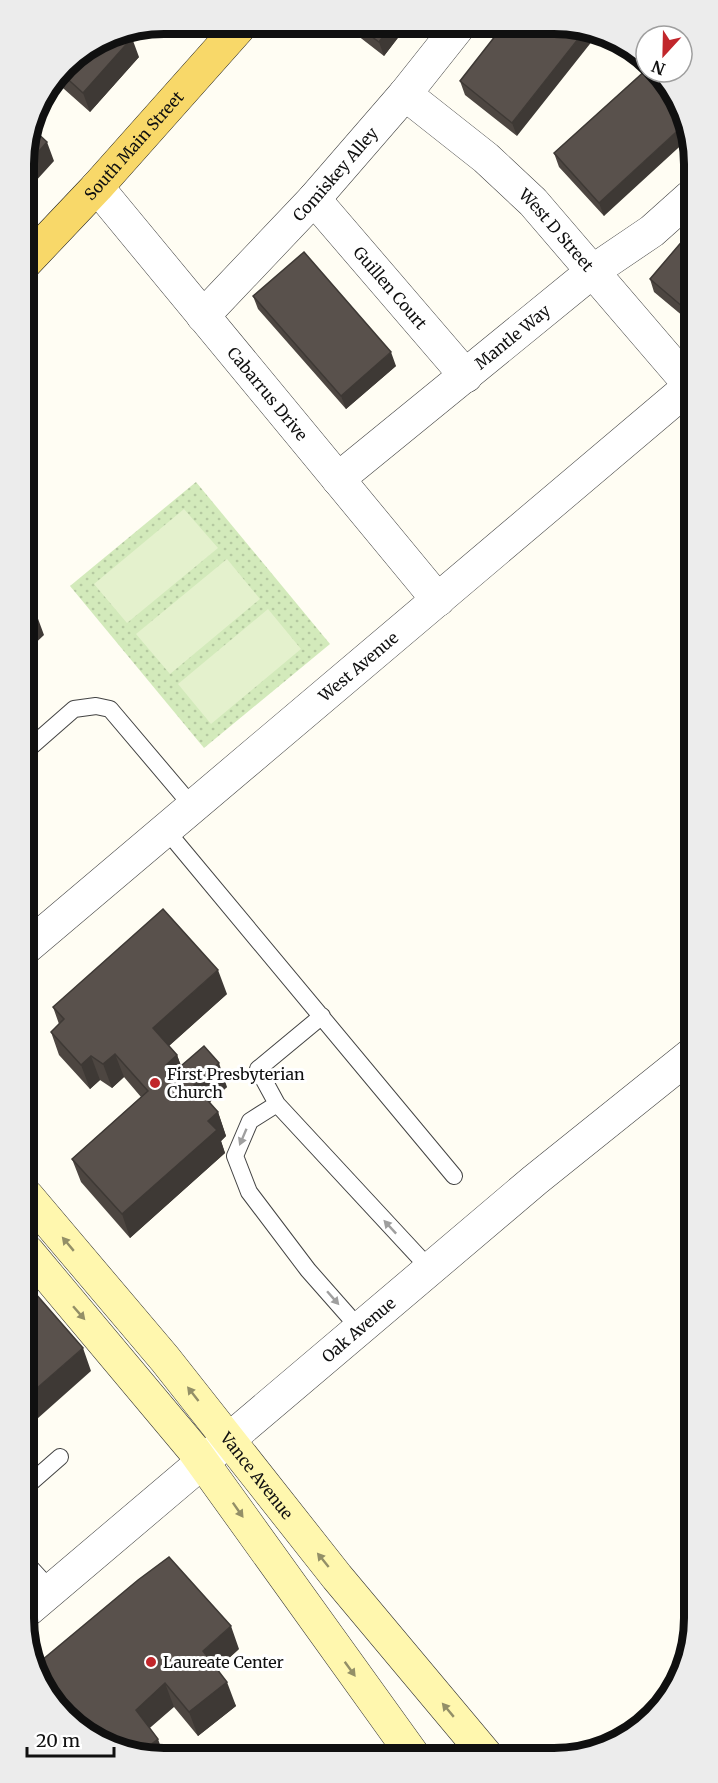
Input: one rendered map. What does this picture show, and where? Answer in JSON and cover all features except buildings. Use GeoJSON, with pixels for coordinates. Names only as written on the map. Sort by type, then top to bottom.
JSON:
{"type":"FeatureCollection","features":[{"type":"Feature","properties":{"kind":"main road","name":"South Main Street"},"geometry":{"type":"LineString","coordinates":[[35,253],[97,187],[233,34]]}},
{"type":"Feature","properties":{"kind":"street","name":"Comiskey Alley"},"geometry":{"type":"LineString","coordinates":[[203,316],[314,199],[405,94],[453,34]]}},
{"type":"Feature","properties":{"kind":"street","name":"West D Street"},"geometry":{"type":"LineString","coordinates":[[405,94],[486,158],[533,202],[684,379]]}},
{"type":"Feature","properties":{"kind":"street","name":"Cabarrus Drive"},"geometry":{"type":"LineString","coordinates":[[97,187],[438,600]]}},
{"type":"Feature","properties":{"kind":"street","name":"Guillen Court"},"geometry":{"type":"LineString","coordinates":[[314,199],[466,376]]}},
{"type":"Feature","properties":{"kind":"street","name":"Mantle Way"},"geometry":{"type":"LineString","coordinates":[[338,479],[593,271],[652,231],[684,202]]}},
{"type":"Feature","properties":{"kind":"street","name":"West Avenue"},"geometry":{"type":"LineString","coordinates":[[34,941],[684,391]]}},
{"type":"Feature","properties":{"kind":"street","name":"Oak Avenue"},"geometry":{"type":"LineString","coordinates":[[40,1599],[536,1180],[683,1061]]}},
{"type":"Feature","properties":{"kind":"street","name":"Vance Avenue"},"geometry":{"type":"LineString","coordinates":[[34,1205],[165,1359],[343,1585],[480,1748]]}},
{"type":"Feature","properties":{"kind":"street","name":"Vance Avenue"},"geometry":{"type":"LineString","coordinates":[[34,1259],[162,1409],[203,1462],[408,1748]]}},
{"type":"Feature","properties":{"kind":"lane"},"geometry":{"type":"LineString","coordinates":[[35,743],[74,709],[96,706],[110,710],[193,807]]}},
{"type":"Feature","properties":{"kind":"lane"},"geometry":{"type":"LineString","coordinates":[[166,830],[454,1176]]}},
{"type":"Feature","properties":{"kind":"lane"},"geometry":{"type":"LineString","coordinates":[[322,1016],[258,1069],[277,1104],[430,1269]]}},
{"type":"Feature","properties":{"kind":"lane"},"geometry":{"type":"LineString","coordinates":[[277,1104],[250,1121],[235,1156],[249,1192],[308,1270],[360,1329]]}},
{"type":"Feature","properties":{"kind":"lane"},"geometry":{"type":"LineString","coordinates":[[34,1480],[60,1457]]}},
{"type":"Feature","properties":{"kind":"lane"},"geometry":{"type":"LineString","coordinates":[[34,1582],[40,1599]]}},
{"type":"Feature","properties":{"kind":"green space"},"geometry":{"type":"Polygon","coordinates":[[[196,482],[330,644],[204,748],[70,586],[196,482]]]}},
{"type":"Feature","properties":{"kind":"green space"},"geometry":{"type":"Polygon","coordinates":[[[184,509],[218,548],[127,623],[94,584],[184,509]]]}},
{"type":"Feature","properties":{"kind":"green space"},"geometry":{"type":"Polygon","coordinates":[[[227,559],[260,599],[170,674],[136,634],[227,559]]]}},
{"type":"Feature","properties":{"kind":"green space"},"geometry":{"type":"Polygon","coordinates":[[[268,609],[301,649],[211,724],[178,684],[268,609]]]}},
{"type":"Feature","properties":{"kind":"place","name":"First Presbyterian Church"},"geometry":{"type":"Point","coordinates":[155,1083]}},
{"type":"Feature","properties":{"kind":"place","name":"Laureate Center"},"geometry":{"type":"Point","coordinates":[151,1662]}}]}
